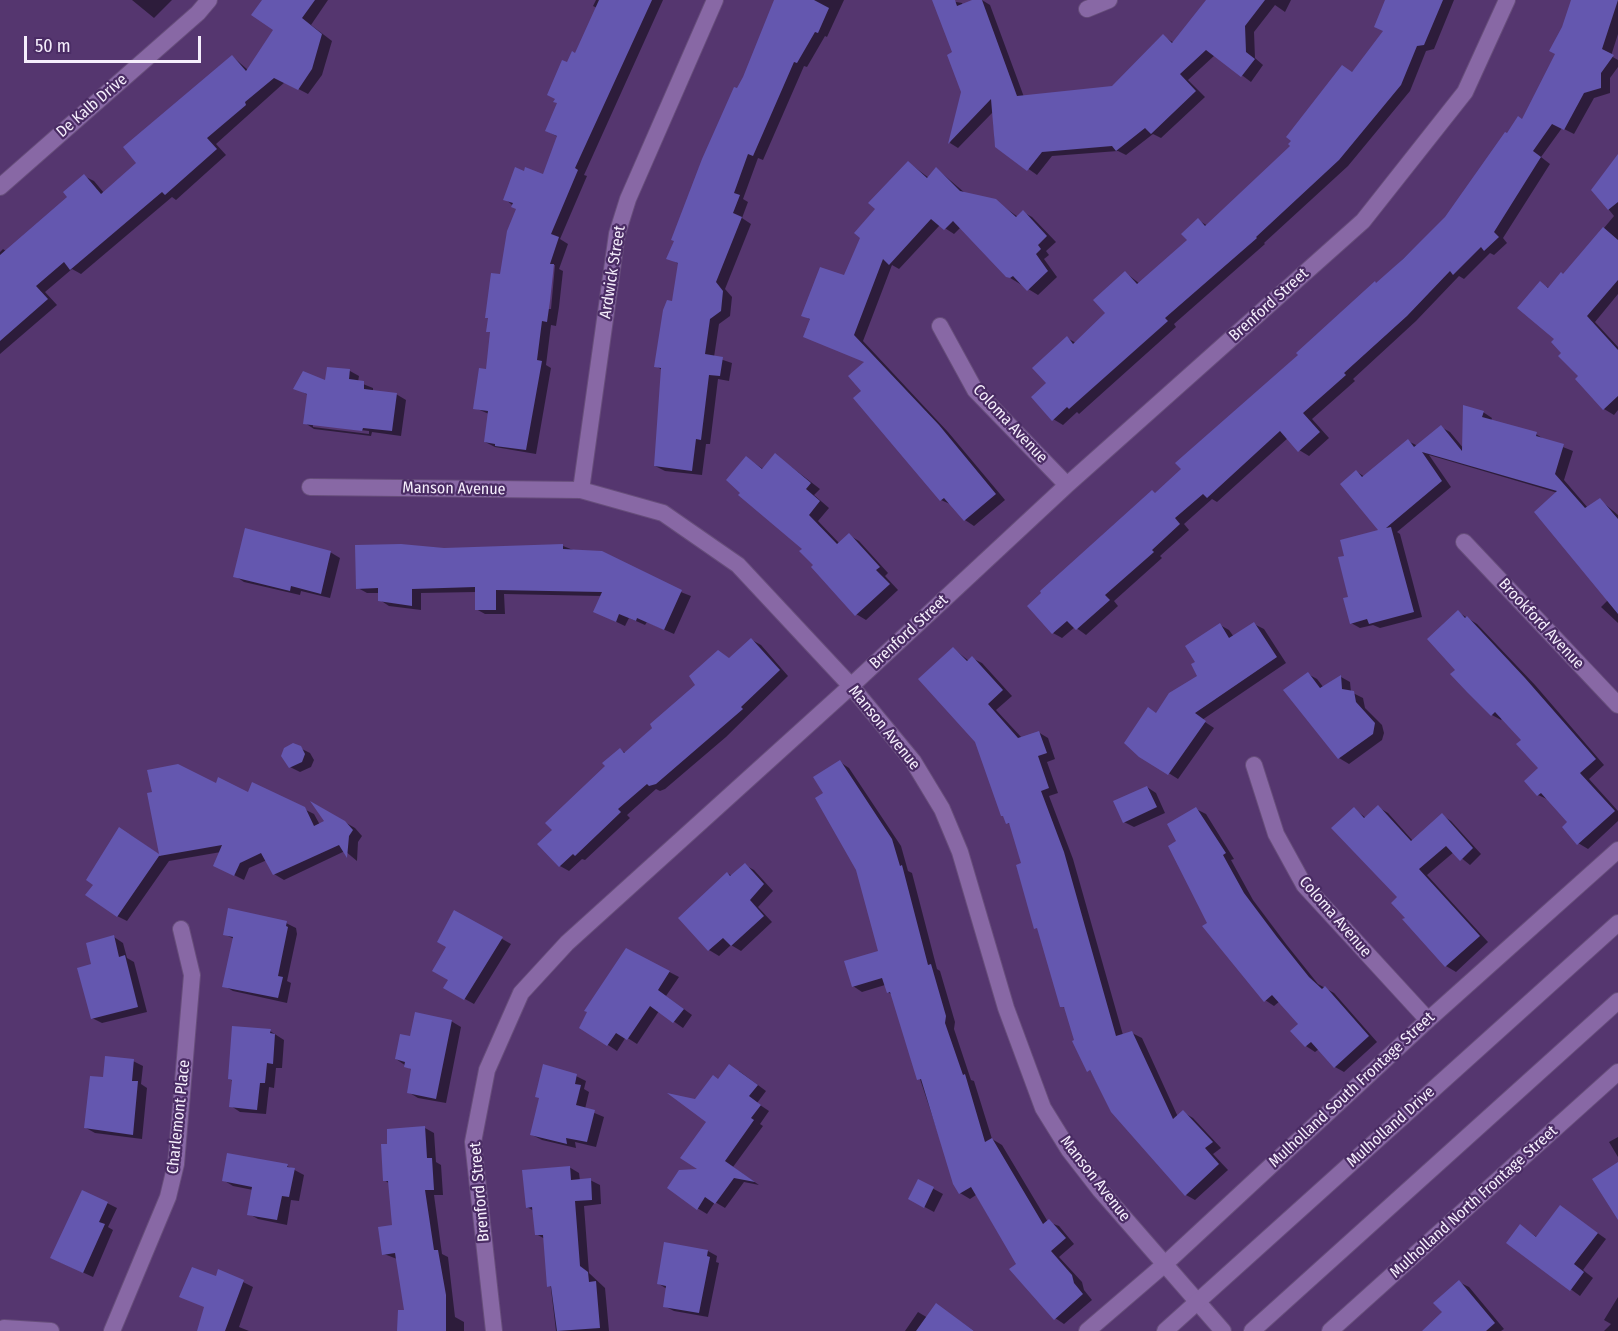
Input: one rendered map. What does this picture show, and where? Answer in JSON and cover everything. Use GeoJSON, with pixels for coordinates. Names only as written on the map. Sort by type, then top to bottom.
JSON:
{"type":"FeatureCollection","features":[{"type":"Feature","properties":{"kind":"street","name":"De Kalb Drive"},"geometry":{"type":"LineString","coordinates":[[0,187],[198,13],[208,0]]}},
{"type":"Feature","properties":{"kind":"street","name":"Ardwick Street"},"geometry":{"type":"LineString","coordinates":[[581,490],[617,234],[628,199],[715,0]]}},
{"type":"Feature","properties":{"kind":"street"},"geometry":{"type":"LineString","coordinates":[[1087,9],[1109,0]]}},
{"type":"Feature","properties":{"kind":"street","name":"Brenford Street"},"geometry":{"type":"LineString","coordinates":[[494,1331],[474,1142],[487,1070],[521,993],[567,943],[851,686],[1067,485],[1363,221],[1465,92],[1507,0]]}},
{"type":"Feature","properties":{"kind":"street","name":"Coloma Avenue"},"geometry":{"type":"LineString","coordinates":[[940,326],[975,390],[1067,485]]}},
{"type":"Feature","properties":{"kind":"street","name":"Manson Avenue"},"geometry":{"type":"LineString","coordinates":[[310,487],[581,490],[663,513],[738,565],[851,686],[913,761],[942,809],[960,852],[1006,1008],[1043,1108],[1069,1150],[1100,1190],[1223,1331]]}},
{"type":"Feature","properties":{"kind":"street","name":"Brookford Avenue"},"geometry":{"type":"LineString","coordinates":[[1464,542],[1618,705]]}},
{"type":"Feature","properties":{"kind":"street","name":"Coloma Avenue"},"geometry":{"type":"LineString","coordinates":[[1254,765],[1276,834],[1304,885],[1428,1020]]}},
{"type":"Feature","properties":{"kind":"street","name":"Mulholland South Frontage Street"},"geometry":{"type":"LineString","coordinates":[[1087,1331],[1165,1264],[1428,1020],[1618,850]]}},
{"type":"Feature","properties":{"kind":"street","name":"Mulholland Drive"},"geometry":{"type":"LineString","coordinates":[[1164,1331],[1618,923]]}},
{"type":"Feature","properties":{"kind":"street","name":"Charlemont Place"},"geometry":{"type":"LineString","coordinates":[[112,1331],[168,1197],[176,1164],[192,975],[181,929]]}},
{"type":"Feature","properties":{"kind":"street"},"geometry":{"type":"LineString","coordinates":[[1251,1331],[1618,1001]]}},
{"type":"Feature","properties":{"kind":"street","name":"Mulholland North Frontage Street"},"geometry":{"type":"LineString","coordinates":[[1330,1331],[1618,1072]]}},
{"type":"Feature","properties":{"kind":"street"},"geometry":{"type":"LineString","coordinates":[[4,1328],[51,1331]]}},
{"type":"Feature","properties":{"kind":"building"},"geometry":{"type":"Polygon","coordinates":[[[262,0],[315,0],[302,18],[322,34],[312,69],[298,90],[274,78],[245,102],[246,105],[207,138],[217,149],[165,195],[162,192],[70,270],[64,262],[36,286],[48,299],[0,341],[0,255],[67,197],[63,192],[84,174],[101,194],[136,163],[123,147],[232,55],[246,71],[273,30],[251,15],[262,0]]]}},
{"type":"Feature","properties":{"kind":"building"},"geometry":{"type":"Polygon","coordinates":[[[599,0],[652,0],[575,168],[578,170],[551,234],[559,237],[550,264],[554,264],[550,301],[547,322],[542,321],[537,360],[542,361],[526,450],[495,446],[495,444],[484,442],[488,411],[473,409],[479,368],[486,369],[490,332],[486,332],[488,318],[485,318],[491,273],[500,274],[507,231],[516,209],[511,207],[513,203],[503,200],[515,167],[524,171],[525,167],[543,174],[557,136],[545,131],[557,103],[553,102],[555,99],[547,95],[562,60],[567,62],[572,51],[575,53],[599,0]]]}},
{"type":"Feature","properties":{"kind":"building"},"geometry":{"type":"Polygon","coordinates":[[[774,0],[814,0],[829,8],[818,33],[815,32],[797,63],[794,62],[753,156],[748,154],[734,193],[740,195],[733,213],[742,217],[716,282],[723,291],[721,311],[710,319],[705,354],[723,357],[720,376],[709,375],[701,440],[696,439],[692,471],[654,466],[661,368],[654,367],[663,310],[667,300],[672,301],[678,263],[666,259],[702,159],[734,87],[737,88],[743,77],[774,0]]]}},
{"type":"Feature","properties":{"kind":"building"},"geometry":{"type":"Polygon","coordinates":[[[932,0],[955,0],[957,6],[972,0],[982,0],[1017,96],[1112,86],[1163,34],[1172,43],[1206,0],[1265,0],[1245,26],[1246,52],[1255,59],[1241,77],[1206,50],[1180,74],[1196,91],[1151,134],[1145,128],[1116,151],[1112,146],[1042,152],[1027,171],[995,147],[991,99],[948,144],[961,92],[947,55],[952,52],[932,0]]]}},
{"type":"Feature","properties":{"kind":"building"},"geometry":{"type":"Polygon","coordinates":[[[1385,0],[1443,0],[1424,45],[1417,46],[1401,85],[1339,160],[1257,238],[1165,318],[1168,321],[1069,409],[1067,407],[1052,421],[1031,397],[1046,383],[1032,368],[1067,336],[1073,344],[1105,313],[1093,300],[1125,271],[1137,284],[1187,240],[1181,234],[1198,218],[1205,226],[1290,146],[1288,144],[1291,141],[1286,137],[1342,65],[1352,72],[1383,31],[1374,27],[1385,0]]]}},
{"type":"Feature","properties":{"kind":"building"},"geometry":{"type":"Polygon","coordinates":[[[1571,0],[1618,0],[1602,49],[1614,55],[1601,73],[1601,88],[1584,93],[1564,130],[1552,124],[1533,151],[1541,157],[1494,232],[1499,237],[1484,251],[1481,247],[1453,275],[1450,271],[1407,316],[1344,373],[1346,375],[1303,413],[1320,432],[1298,452],[1280,431],[1207,498],[1203,494],[1175,518],[1180,524],[1152,550],[1154,552],[1105,595],[1110,600],[1076,630],[1067,621],[1052,634],[1027,606],[1041,593],[1040,591],[1152,490],[1155,493],[1181,469],[1175,463],[1298,355],[1296,353],[1375,281],[1376,283],[1403,259],[1445,217],[1505,132],[1507,133],[1518,116],[1522,119],[1555,54],[1549,51],[1562,27],[1571,0]]]}},
{"type":"Feature","properties":{"kind":"building"},"geometry":{"type":"Polygon","coordinates":[[[1618,154],[1618,202],[1608,210],[1591,190],[1618,154]]]}},
{"type":"Feature","properties":{"kind":"building"},"geometry":{"type":"Polygon","coordinates":[[[908,161],[927,178],[936,167],[960,191],[996,199],[1016,217],[1023,210],[1047,236],[1038,245],[1041,249],[1036,254],[1048,271],[1027,291],[1013,276],[1006,277],[953,221],[944,230],[931,219],[889,265],[883,259],[854,335],[939,425],[996,494],[964,521],[944,498],[940,501],[853,398],[861,391],[848,376],[864,362],[803,337],[810,319],[801,316],[820,267],[844,275],[860,238],[854,233],[875,209],[868,203],[908,161]]]}},
{"type":"Feature","properties":{"kind":"building"},"geometry":{"type":"Polygon","coordinates":[[[1603,227],[1618,240],[1618,280],[1587,316],[1618,350],[1618,396],[1603,410],[1575,379],[1578,376],[1558,356],[1561,353],[1551,342],[1554,339],[1517,308],[1540,281],[1548,288],[1561,272],[1563,274],[1603,227]]]}},
{"type":"Feature","properties":{"kind":"building"},"geometry":{"type":"Polygon","coordinates":[[[327,367],[350,369],[349,379],[364,381],[364,389],[397,393],[392,431],[363,428],[362,431],[303,424],[307,394],[293,389],[303,371],[325,380],[327,367]]]}},
{"type":"Feature","properties":{"kind":"building"},"geometry":{"type":"Polygon","coordinates":[[[1463,405],[1484,411],[1482,417],[1537,432],[1536,436],[1564,444],[1555,474],[1585,508],[1600,498],[1618,519],[1618,614],[1534,512],[1557,491],[1422,452],[1442,481],[1386,528],[1391,527],[1414,612],[1369,624],[1367,619],[1350,624],[1343,598],[1348,597],[1338,557],[1344,556],[1340,540],[1378,530],[1340,484],[1356,470],[1362,477],[1408,439],[1414,447],[1441,425],[1462,451],[1463,405]]]}},
{"type":"Feature","properties":{"kind":"building"},"geometry":{"type":"Polygon","coordinates":[[[775,453],[811,483],[806,489],[820,501],[809,515],[837,544],[849,533],[880,567],[876,570],[890,584],[855,616],[811,567],[813,565],[799,551],[802,549],[738,495],[740,493],[726,480],[746,456],[762,469],[775,453]]]}},
{"type":"Feature","properties":{"kind":"building"},"geometry":{"type":"Polygon","coordinates":[[[245,528],[331,551],[321,594],[291,586],[290,591],[233,577],[245,528]]]}},
{"type":"Feature","properties":{"kind":"building"},"geometry":{"type":"Polygon","coordinates":[[[401,544],[444,548],[563,544],[563,549],[602,551],[682,590],[664,630],[637,618],[636,621],[619,614],[616,622],[593,612],[602,592],[496,590],[496,610],[475,610],[475,587],[412,589],[412,606],[378,601],[378,588],[356,589],[355,545],[401,544]]]}},
{"type":"Feature","properties":{"kind":"building"},"geometry":{"type":"Polygon","coordinates":[[[1458,610],[1465,618],[1467,616],[1525,678],[1596,759],[1580,773],[1615,811],[1577,845],[1562,827],[1567,822],[1541,793],[1537,796],[1524,781],[1538,768],[1516,744],[1521,740],[1495,712],[1491,716],[1450,674],[1455,670],[1427,639],[1458,610]]]}},
{"type":"Feature","properties":{"kind":"building"},"geometry":{"type":"Polygon","coordinates":[[[1254,622],[1277,657],[1195,713],[1206,721],[1168,775],[1139,757],[1124,743],[1148,707],[1156,713],[1169,693],[1197,676],[1191,664],[1195,662],[1185,646],[1220,623],[1229,638],[1254,622]]]}},
{"type":"Feature","properties":{"kind":"building"},"geometry":{"type":"Polygon","coordinates":[[[751,638],[780,670],[741,707],[743,709],[656,784],[649,786],[647,784],[618,809],[621,812],[575,856],[573,854],[559,867],[537,844],[552,830],[545,823],[605,766],[602,763],[620,748],[624,753],[652,728],[650,724],[695,685],[689,676],[718,650],[729,658],[751,638]]]}},
{"type":"Feature","properties":{"kind":"building"},"geometry":{"type":"Polygon","coordinates":[[[953,647],[967,661],[972,656],[1003,690],[988,704],[1018,738],[1039,731],[1047,753],[1038,756],[1049,788],[1041,791],[1064,852],[1116,1036],[1132,1031],[1173,1119],[1183,1110],[1213,1142],[1205,1148],[1219,1164],[1185,1196],[1111,1112],[1090,1070],[1087,1072],[1072,1041],[1074,1040],[1064,1007],[1060,1007],[1037,928],[1034,929],[1016,865],[1021,863],[1009,823],[1006,824],[1001,816],[975,742],[918,679],[953,647]]]}},
{"type":"Feature","properties":{"kind":"building"},"geometry":{"type":"Polygon","coordinates":[[[1308,672],[1320,688],[1341,675],[1342,689],[1354,691],[1356,702],[1375,723],[1373,734],[1338,759],[1283,690],[1308,672]]]}},
{"type":"Feature","properties":{"kind":"building"},"geometry":{"type":"Polygon","coordinates":[[[293,743],[301,746],[305,754],[302,762],[289,768],[281,756],[284,748],[293,743]]]}},
{"type":"Feature","properties":{"kind":"building"},"geometry":{"type":"Polygon","coordinates":[[[840,760],[892,839],[900,866],[902,865],[928,965],[931,964],[946,1016],[945,1023],[963,1075],[965,1074],[985,1142],[992,1138],[1043,1224],[1049,1219],[1066,1238],[1051,1251],[1072,1275],[1074,1283],[1083,1294],[1054,1320],[1009,1269],[1016,1264],[971,1187],[959,1194],[953,1184],[921,1079],[917,1080],[890,992],[887,993],[882,978],[852,987],[844,961],[878,951],[856,870],[815,798],[823,793],[813,777],[840,760]]]}},
{"type":"Feature","properties":{"kind":"building"},"geometry":{"type":"Polygon","coordinates":[[[178,764],[216,783],[218,777],[248,792],[252,782],[305,807],[314,826],[324,821],[310,801],[345,821],[353,830],[349,836],[347,858],[339,845],[273,875],[261,853],[240,863],[234,876],[213,866],[222,845],[159,856],[117,917],[85,895],[93,885],[86,880],[119,827],[159,854],[147,793],[152,792],[147,770],[178,764]]]}},
{"type":"Feature","properties":{"kind":"building"},"geometry":{"type":"Polygon","coordinates":[[[1147,786],[1157,807],[1123,823],[1113,801],[1147,786]]]}},
{"type":"Feature","properties":{"kind":"building"},"geometry":{"type":"Polygon","coordinates":[[[1378,805],[1411,841],[1442,813],[1473,848],[1460,861],[1446,846],[1419,869],[1480,936],[1445,967],[1402,919],[1405,918],[1391,903],[1397,897],[1331,828],[1354,807],[1364,818],[1378,805]]]}},
{"type":"Feature","properties":{"kind":"building"},"geometry":{"type":"Polygon","coordinates":[[[1196,807],[1226,853],[1223,855],[1244,893],[1277,937],[1309,977],[1322,989],[1325,986],[1369,1036],[1334,1068],[1311,1042],[1305,1047],[1290,1031],[1298,1024],[1272,995],[1264,1002],[1202,926],[1207,923],[1168,846],[1176,841],[1167,824],[1196,807]]]}},
{"type":"Feature","properties":{"kind":"building"},"geometry":{"type":"Polygon","coordinates":[[[745,863],[764,884],[750,900],[764,916],[731,946],[723,938],[708,951],[678,918],[727,872],[730,876],[745,863]]]}},
{"type":"Feature","properties":{"kind":"building"},"geometry":{"type":"Polygon","coordinates":[[[228,908],[287,921],[286,926],[288,927],[278,976],[283,977],[278,998],[222,987],[233,937],[223,935],[228,908]]]}},
{"type":"Feature","properties":{"kind":"building"},"geometry":{"type":"Polygon","coordinates":[[[454,910],[503,937],[464,1000],[443,988],[448,980],[432,971],[446,947],[437,942],[454,910]]]}},
{"type":"Feature","properties":{"kind":"building"},"geometry":{"type":"Polygon","coordinates":[[[114,935],[119,957],[125,955],[138,1007],[91,1019],[77,968],[91,964],[86,943],[114,935]]]}},
{"type":"Feature","properties":{"kind":"building"},"geometry":{"type":"Polygon","coordinates":[[[626,948],[670,971],[658,990],[684,1009],[673,1023],[650,1006],[627,1040],[616,1033],[607,1046],[579,1028],[587,1012],[584,1011],[626,948]]]}},
{"type":"Feature","properties":{"kind":"building"},"geometry":{"type":"Polygon","coordinates":[[[415,1012],[452,1020],[436,1099],[407,1093],[411,1069],[404,1067],[405,1062],[395,1059],[400,1034],[410,1036],[415,1012]]]}},
{"type":"Feature","properties":{"kind":"building"},"geometry":{"type":"Polygon","coordinates":[[[232,1026],[271,1029],[270,1033],[275,1034],[273,1064],[267,1063],[265,1083],[260,1083],[257,1110],[229,1107],[232,1080],[228,1079],[232,1026]]]}},
{"type":"Feature","properties":{"kind":"building"},"geometry":{"type":"Polygon","coordinates":[[[105,1056],[134,1059],[132,1081],[138,1081],[133,1135],[84,1128],[90,1076],[103,1077],[105,1056]]]}},
{"type":"Feature","properties":{"kind":"building"},"geometry":{"type":"Polygon","coordinates":[[[543,1064],[577,1074],[575,1084],[581,1085],[576,1105],[595,1110],[587,1142],[566,1138],[567,1144],[530,1135],[539,1098],[535,1097],[543,1064]]]}},
{"type":"Feature","properties":{"kind":"building"},"geometry":{"type":"Polygon","coordinates":[[[729,1064],[758,1085],[749,1096],[761,1105],[751,1118],[754,1120],[725,1161],[755,1182],[734,1178],[715,1204],[705,1197],[697,1210],[667,1188],[679,1170],[697,1169],[680,1158],[706,1122],[667,1093],[695,1099],[713,1075],[718,1079],[729,1064]]]}},
{"type":"Feature","properties":{"kind":"building"},"geometry":{"type":"Polygon","coordinates":[[[425,1126],[427,1158],[432,1158],[434,1190],[425,1190],[434,1250],[438,1250],[446,1295],[446,1331],[397,1331],[398,1310],[404,1310],[395,1253],[382,1255],[378,1227],[392,1225],[388,1181],[383,1181],[381,1144],[387,1144],[387,1129],[425,1126]]]}},
{"type":"Feature","properties":{"kind":"building"},"geometry":{"type":"Polygon","coordinates":[[[227,1153],[288,1164],[287,1167],[295,1168],[289,1197],[282,1196],[277,1220],[247,1215],[252,1187],[222,1181],[227,1153]]]}},
{"type":"Feature","properties":{"kind":"building"},"geometry":{"type":"Polygon","coordinates":[[[1618,1162],[1618,1220],[1592,1179],[1618,1162]]]}},
{"type":"Feature","properties":{"kind":"building"},"geometry":{"type":"Polygon","coordinates":[[[570,1166],[571,1180],[591,1178],[592,1200],[575,1201],[580,1266],[588,1272],[589,1282],[596,1281],[600,1328],[557,1331],[551,1286],[547,1287],[543,1235],[535,1235],[532,1207],[526,1208],[522,1170],[570,1166]]]}},
{"type":"Feature","properties":{"kind":"building"},"geometry":{"type":"Polygon","coordinates":[[[918,1179],[934,1187],[924,1208],[908,1199],[918,1179]]]}},
{"type":"Feature","properties":{"kind":"building"},"geometry":{"type":"Polygon","coordinates":[[[82,1190],[108,1202],[99,1222],[105,1224],[83,1273],[50,1258],[82,1190]]]}},
{"type":"Feature","properties":{"kind":"building"},"geometry":{"type":"Polygon","coordinates":[[[1560,1205],[1598,1233],[1574,1264],[1584,1272],[1570,1291],[1506,1243],[1520,1224],[1536,1237],[1560,1205]]]}},
{"type":"Feature","properties":{"kind":"building"},"geometry":{"type":"Polygon","coordinates":[[[664,1242],[708,1250],[707,1256],[710,1257],[699,1313],[663,1307],[666,1286],[657,1284],[664,1242]]]}},
{"type":"Feature","properties":{"kind":"building"},"geometry":{"type":"Polygon","coordinates":[[[192,1267],[216,1276],[218,1269],[244,1280],[225,1331],[197,1331],[204,1307],[179,1297],[192,1267]]]}},
{"type":"Feature","properties":{"kind":"building"},"geometry":{"type":"Polygon","coordinates":[[[1459,1280],[1495,1323],[1486,1331],[1422,1331],[1442,1312],[1433,1303],[1459,1280]]]}},
{"type":"Feature","properties":{"kind":"building"},"geometry":{"type":"Polygon","coordinates":[[[936,1303],[974,1331],[916,1331],[936,1303]]]}}]}
